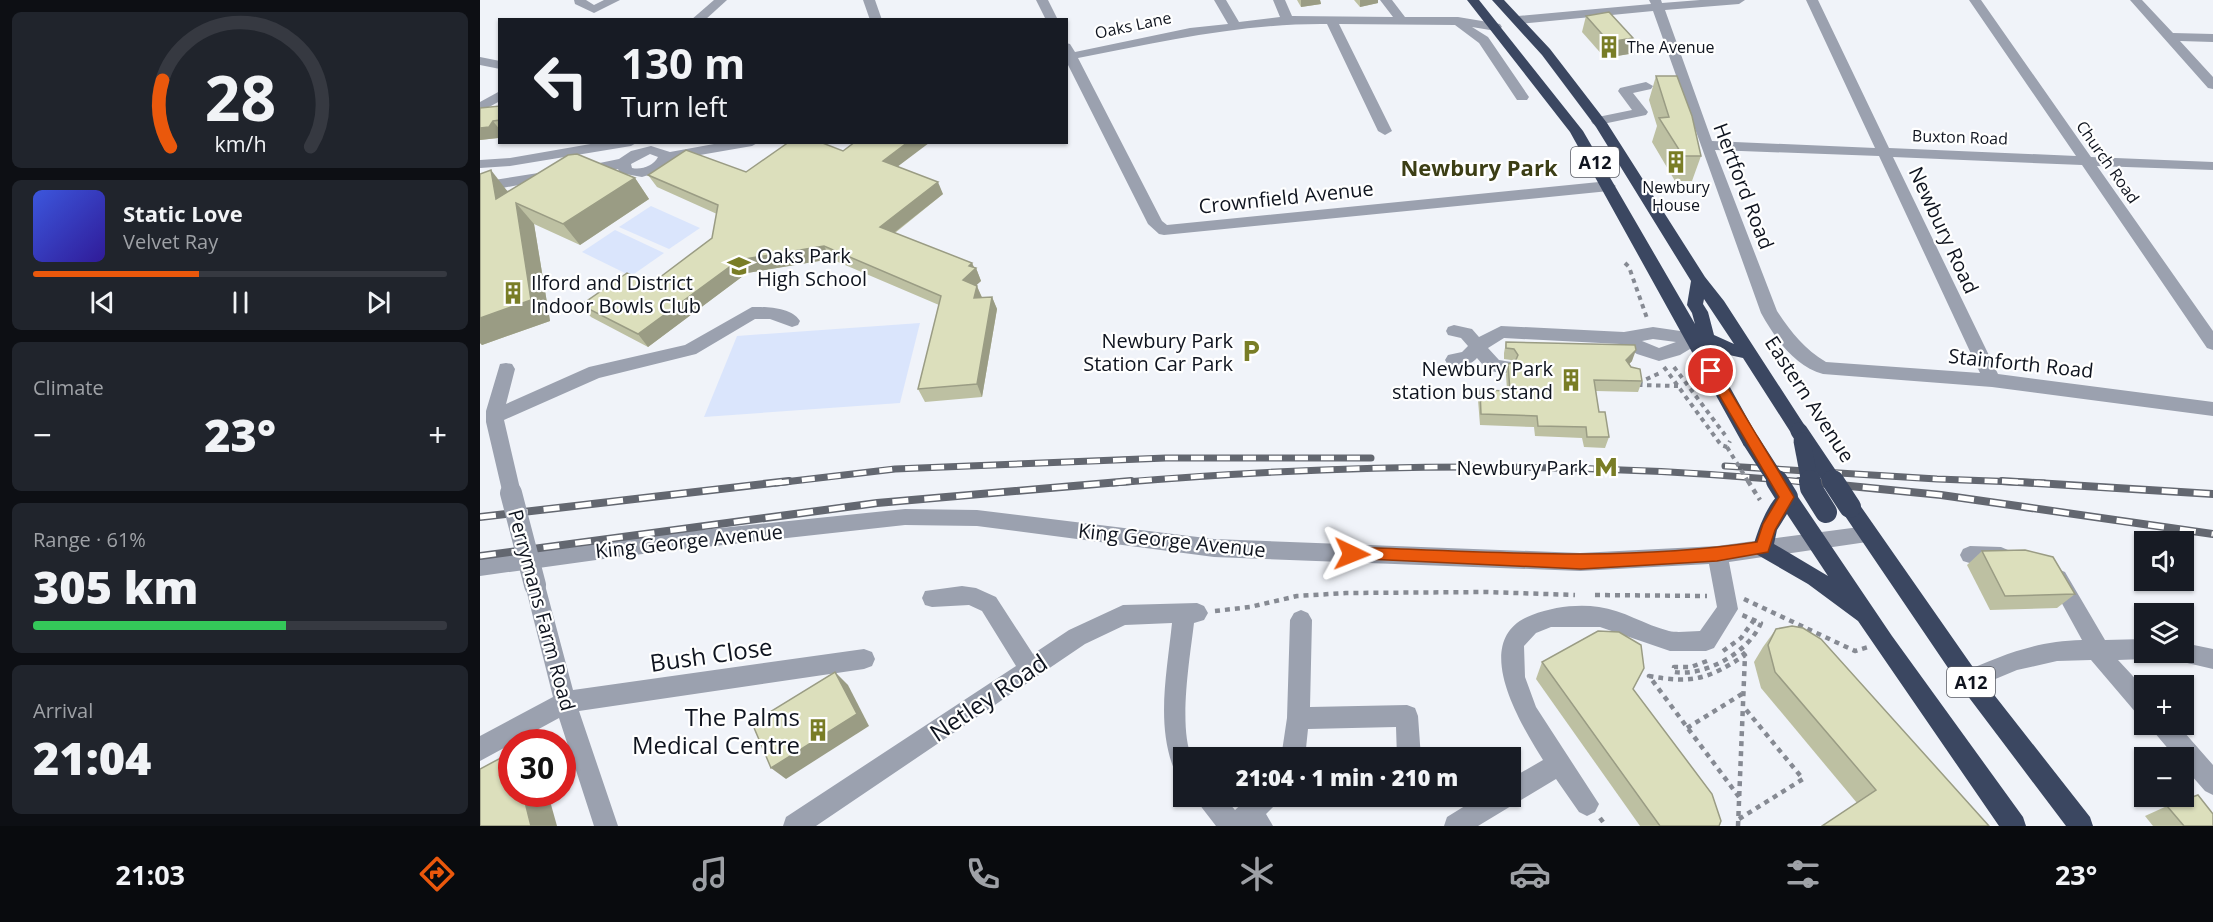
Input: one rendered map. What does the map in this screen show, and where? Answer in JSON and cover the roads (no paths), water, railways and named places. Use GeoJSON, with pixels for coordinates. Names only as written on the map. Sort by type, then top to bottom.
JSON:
{"type":"FeatureCollection","features":[{"type":"Feature","properties":{"kind":"highway","name":"Eastern Avenue"},"geometry":{"type":"LineString","coordinates":[[1498,0],[1518,20],[1598,121],[1630,168],[1699,281],[1718,304],[1867,534],[1969,680],[2081,826]]}},
{"type":"Feature","properties":{"kind":"highway","name":"A12"},"geometry":{"type":"LineString","coordinates":[[1477,4],[1576,131],[1700,339],[1751,441],[1864,614],[2014,826]]}},
{"type":"Feature","properties":{"kind":"highway"},"geometry":{"type":"LineString","coordinates":[[1699,281],[1695,305],[1700,312],[1700,339],[1726,349],[1750,353]]}},
{"type":"Feature","properties":{"kind":"highway"},"geometry":{"type":"LineString","coordinates":[[1799,431],[1811,488],[1826,512],[1816,540]]}},
{"type":"Feature","properties":{"kind":"highway"},"geometry":{"type":"LineString","coordinates":[[1787,497],[1768,528],[1763,548],[1815,578],[1864,614]]}},
{"type":"Feature","properties":{"kind":"street"},"geometry":{"type":"LineString","coordinates":[[579,0],[594,9],[614,0]]}},
{"type":"Feature","properties":{"kind":"street"},"geometry":{"type":"LineString","coordinates":[[699,18],[721,0]]}},
{"type":"Feature","properties":{"kind":"street"},"geometry":{"type":"LineString","coordinates":[[869,0],[875,18]]}},
{"type":"Feature","properties":{"kind":"street"},"geometry":{"type":"LineString","coordinates":[[1042,0],[1051,18]]}},
{"type":"Feature","properties":{"kind":"street"},"geometry":{"type":"LineString","coordinates":[[1220,0],[1235,25]]}},
{"type":"Feature","properties":{"kind":"street"},"geometry":{"type":"LineString","coordinates":[[1279,0],[1287,20]]}},
{"type":"Feature","properties":{"kind":"street"},"geometry":{"type":"LineString","coordinates":[[1386,0],[1402,22]]}},
{"type":"Feature","properties":{"kind":"street"},"geometry":{"type":"LineString","coordinates":[[1518,20],[1656,3],[1739,0]]}},
{"type":"Feature","properties":{"kind":"street","name":"Newbury Road"},"geometry":{"type":"LineString","coordinates":[[1812,0],[1992,380]]}},
{"type":"Feature","properties":{"kind":"street","name":"Church Road"},"geometry":{"type":"LineString","coordinates":[[1975,0],[2213,345]]}},
{"type":"Feature","properties":{"kind":"street"},"geometry":{"type":"LineString","coordinates":[[2136,0],[2213,85]]}},
{"type":"Feature","properties":{"kind":"street","name":"Hertford Road"},"geometry":{"type":"LineString","coordinates":[[1656,3],[1769,313],[1787,339],[1804,357],[1823,368]]}},
{"type":"Feature","properties":{"kind":"street","name":"Oaks Lane"},"geometry":{"type":"LineString","coordinates":[[1458,21],[1468,18],[1477,4]]}},
{"type":"Feature","properties":{"kind":"street","name":"Oaks Lane"},"geometry":{"type":"LineString","coordinates":[[1068,53],[1235,25],[1287,20],[1458,21],[1496,27]]}},
{"type":"Feature","properties":{"kind":"street"},"geometry":{"type":"LineString","coordinates":[[1458,21],[1464,28],[1484,40],[1522,97]]}},
{"type":"Feature","properties":{"kind":"street"},"geometry":{"type":"LineString","coordinates":[[1332,22],[1386,131]]}},
{"type":"Feature","properties":{"kind":"street"},"geometry":{"type":"LineString","coordinates":[[2169,37],[2213,38]]}},
{"type":"Feature","properties":{"kind":"street","name":"Crownfield Avenue"},"geometry":{"type":"LineString","coordinates":[[1068,53],[1156,224],[1164,230],[1609,186]]}},
{"type":"Feature","properties":{"kind":"street"},"geometry":{"type":"LineString","coordinates":[[480,61],[498,65]]}},
{"type":"Feature","properties":{"kind":"street"},"geometry":{"type":"LineString","coordinates":[[1598,121],[1641,112],[1625,91],[1646,86]]}},
{"type":"Feature","properties":{"kind":"street"},"geometry":{"type":"LineString","coordinates":[[483,106],[498,96]]}},
{"type":"Feature","properties":{"kind":"street"},"geometry":{"type":"LineString","coordinates":[[483,106],[498,108]]}},
{"type":"Feature","properties":{"kind":"street"},"geometry":{"type":"LineString","coordinates":[[480,164],[520,161],[619,144]]}},
{"type":"Feature","properties":{"kind":"street"},"geometry":{"type":"LineString","coordinates":[[624,164],[628,173],[641,173],[660,165],[665,158],[741,144]]}},
{"type":"Feature","properties":{"kind":"street","name":"Buxton Road"},"geometry":{"type":"LineString","coordinates":[[1706,145],[2213,166]]}},
{"type":"Feature","properties":{"kind":"street"},"geometry":{"type":"LineString","coordinates":[[480,182],[486,186],[624,164],[632,156],[645,151],[661,152],[665,158]]}},
{"type":"Feature","properties":{"kind":"street"},"geometry":{"type":"LineString","coordinates":[[496,422],[595,372],[690,351],[752,313],[772,313],[792,321]]}},
{"type":"Feature","properties":{"kind":"street"},"geometry":{"type":"LineString","coordinates":[[1454,331],[1466,333],[1494,366],[1505,367]]}},
{"type":"Feature","properties":{"kind":"street"},"geometry":{"type":"LineString","coordinates":[[1454,360],[1467,358],[1478,346],[1501,332],[1624,338],[1653,333],[1700,339]]}},
{"type":"Feature","properties":{"kind":"street"},"geometry":{"type":"LineString","coordinates":[[1624,338],[1651,360],[1700,339]]}},
{"type":"Feature","properties":{"kind":"street","name":"Stainforth Road"},"geometry":{"type":"LineString","coordinates":[[1823,368],[1992,380],[2213,409]]}},
{"type":"Feature","properties":{"kind":"street"},"geometry":{"type":"LineString","coordinates":[[496,422],[506,369]]}},
{"type":"Feature","properties":{"kind":"street","name":"Perrymans Farm Road"},"geometry":{"type":"LineString","coordinates":[[496,422],[511,493],[565,702],[606,826]]}},
{"type":"Feature","properties":{"kind":"street","name":"King George Avenue"},"geometry":{"type":"LineString","coordinates":[[480,567],[625,547],[906,517],[976,518],[1214,548],[1581,562],[1717,555],[1867,534]]}},
{"type":"Feature","properties":{"kind":"street"},"geometry":{"type":"LineString","coordinates":[[1587,804],[1527,713],[1514,677],[1513,643],[1528,626],[1551,617],[1600,617],[1670,641],[1706,641],[1728,602],[1717,555]]}},
{"type":"Feature","properties":{"kind":"street"},"geometry":{"type":"LineString","coordinates":[[1970,555],[2022,556]]}},
{"type":"Feature","properties":{"kind":"street"},"geometry":{"type":"LineString","coordinates":[[2047,563],[2053,569],[2097,649],[2134,693]]}},
{"type":"Feature","properties":{"kind":"street"},"geometry":{"type":"LineString","coordinates":[[932,598],[974,595],[983,599],[989,604],[1030,669]]}},
{"type":"Feature","properties":{"kind":"street","name":"Netley Road"},"geometry":{"type":"LineString","coordinates":[[795,826],[1077,637],[1123,615],[1190,613],[1176,706],[1179,747]]}},
{"type":"Feature","properties":{"kind":"street"},"geometry":{"type":"LineString","coordinates":[[1294,747],[1298,718],[1301,621]]}},
{"type":"Feature","properties":{"kind":"street"},"geometry":{"type":"LineString","coordinates":[[1969,680],[2015,660],[2057,651],[2134,649]]}},
{"type":"Feature","properties":{"kind":"street"},"geometry":{"type":"LineString","coordinates":[[2194,655],[2213,659]]}},
{"type":"Feature","properties":{"kind":"street","name":"Bush Close"},"geometry":{"type":"LineString","coordinates":[[565,702],[864,659]]}},
{"type":"Feature","properties":{"kind":"street"},"geometry":{"type":"LineString","coordinates":[[480,749],[565,702]]}},
{"type":"Feature","properties":{"kind":"street"},"geometry":{"type":"LineString","coordinates":[[1298,718],[1407,716],[1408,747]]}},
{"type":"Feature","properties":{"kind":"street"},"geometry":{"type":"LineString","coordinates":[[2172,735],[2213,783]]}},
{"type":"Feature","properties":{"kind":"street"},"geometry":{"type":"LineString","coordinates":[[1521,786],[1559,764]]}},
{"type":"Feature","properties":{"kind":"street"},"geometry":{"type":"LineString","coordinates":[[1222,807],[1244,823],[1258,807]]}},
{"type":"Feature","properties":{"kind":"street"},"geometry":{"type":"LineString","coordinates":[[1456,826],[1486,807]]}},
{"type":"Feature","properties":{"kind":"railway"},"geometry":{"type":"LineString","coordinates":[[776,483],[895,469],[1166,458],[1371,458]]}},
{"type":"Feature","properties":{"kind":"railway"},"geometry":{"type":"LineString","coordinates":[[1725,466],[2020,482]]}},
{"type":"Feature","properties":{"kind":"railway"},"geometry":{"type":"LineString","coordinates":[[1113,483],[1288,471],[1464,467],[1640,470],[1815,483]]}},
{"type":"Feature","properties":{"kind":"railway"},"geometry":{"type":"LineString","coordinates":[[480,517],[789,481]]}},
{"type":"Feature","properties":{"kind":"railway"},"geometry":{"type":"LineString","coordinates":[[480,556],[877,503],[1131,481]]}},
{"type":"Feature","properties":{"kind":"railway"},"geometry":{"type":"LineString","coordinates":[[1799,481],[1941,495],[2213,534]]}},
{"type":"Feature","properties":{"kind":"railway"},"geometry":{"type":"LineString","coordinates":[[2002,481],[2020,482]]}},
{"type":"Feature","properties":{"kind":"railway"},"geometry":{"type":"LineString","coordinates":[[2020,482],[2044,483]]}},
{"type":"Feature","properties":{"kind":"railway"},"geometry":{"type":"LineString","coordinates":[[2020,482],[2213,494]]}},
{"type":"Feature","properties":{"kind":"place","name":"The Avenue"},"geometry":{"type":"Point","coordinates":[1609,47]}},
{"type":"Feature","properties":{"kind":"place","name":"Newbury House"},"geometry":{"type":"Point","coordinates":[1676,162]}},
{"type":"Feature","properties":{"kind":"place","name":"Oaks Park High School"},"geometry":{"type":"Point","coordinates":[739,266]}},
{"type":"Feature","properties":{"kind":"place","name":"Ilford and District Indoor Bowls Club"},"geometry":{"type":"Point","coordinates":[513,293]}},
{"type":"Feature","properties":{"kind":"place","name":"Newbury Park Station Car Park"},"geometry":{"type":"Point","coordinates":[1251,351]}},
{"type":"Feature","properties":{"kind":"place","name":"Newbury Park station bus stand"},"geometry":{"type":"Point","coordinates":[1571,380]}},
{"type":"Feature","properties":{"kind":"place","name":"Newbury Park"},"geometry":{"type":"Point","coordinates":[1606,467]}},
{"type":"Feature","properties":{"kind":"place","name":"The Palms Medical Centre"},"geometry":{"type":"Point","coordinates":[818,730]}},
{"type":"Feature","properties":{"kind":"district","name":"Newbury Park"},"geometry":{"type":"Point","coordinates":[1479,167]}}]}
